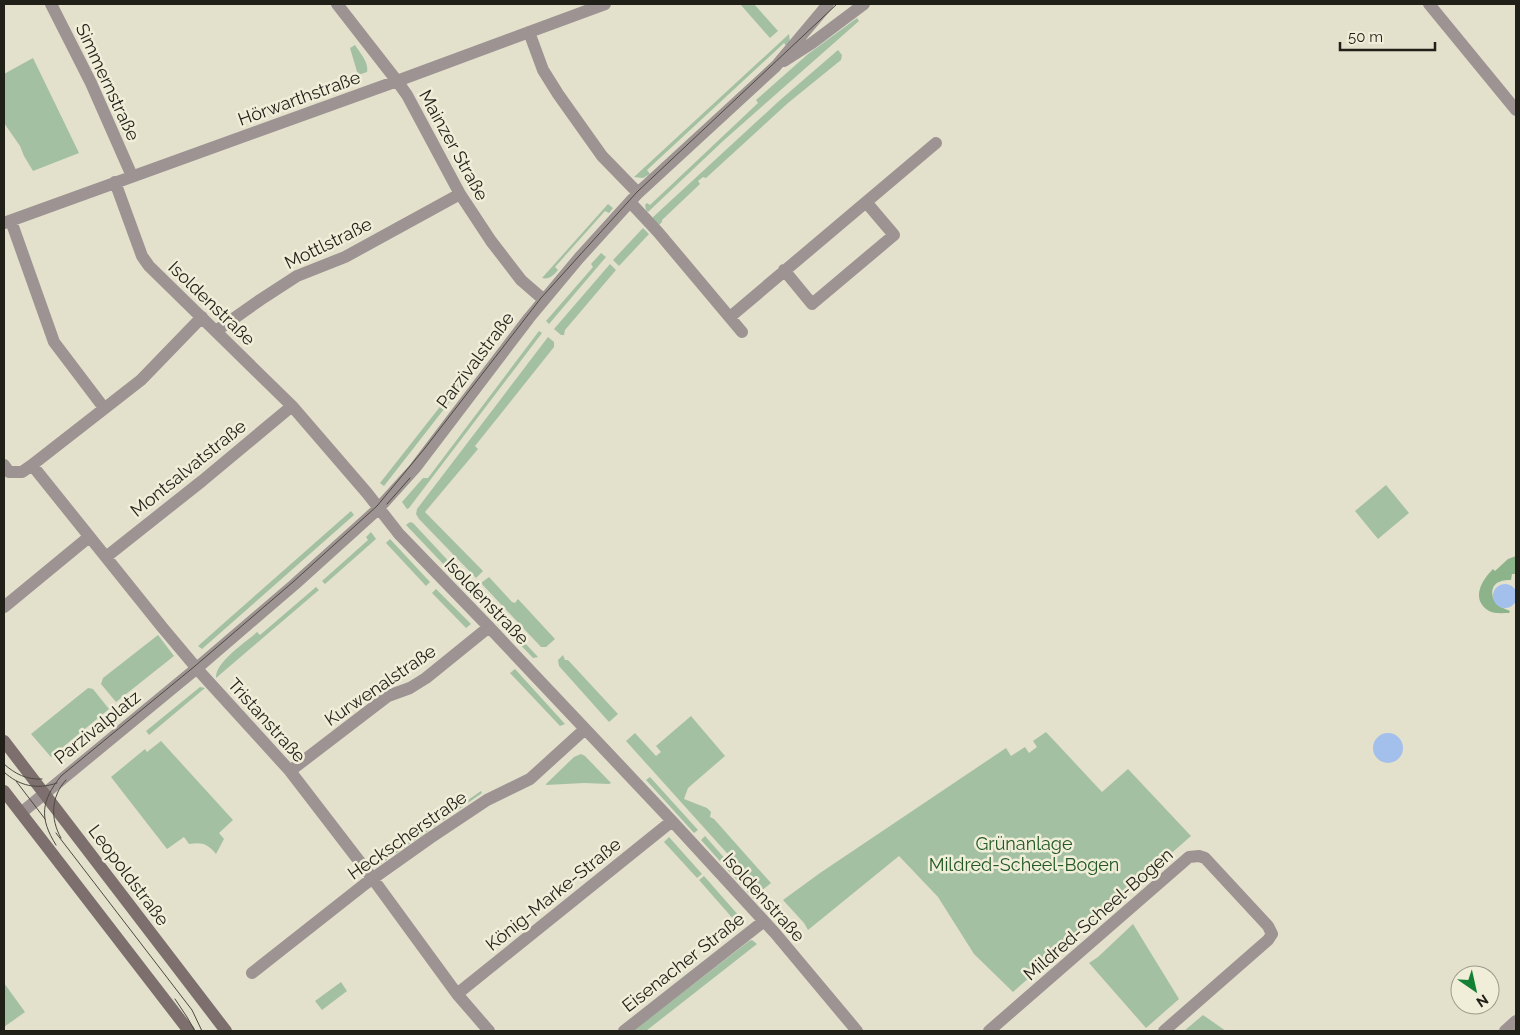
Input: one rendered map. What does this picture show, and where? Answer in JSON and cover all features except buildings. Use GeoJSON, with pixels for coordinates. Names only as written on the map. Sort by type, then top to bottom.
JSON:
{"type":"FeatureCollection","features":[{"type":"Feature","properties":{"kind":"main road","name":"Leopoldstraße"},"geometry":{"type":"LineString","coordinates":[[4,741],[226,1031]]}},
{"type":"Feature","properties":{"kind":"main road"},"geometry":{"type":"LineString","coordinates":[[4,791],[189,1031]]}},
{"type":"Feature","properties":{"kind":"street","name":"Simmernstraße"},"geometry":{"type":"LineString","coordinates":[[51,4],[91,83],[132,176]]}},
{"type":"Feature","properties":{"kind":"street","name":"Mainzer Straße"},"geometry":{"type":"LineString","coordinates":[[336,4],[407,95],[460,194],[510,268],[544,300]]}},
{"type":"Feature","properties":{"kind":"street","name":"Hörwarthstraße"},"geometry":{"type":"LineString","coordinates":[[7,222],[605,4]]}},
{"type":"Feature","properties":{"kind":"street","name":"Parzivalstraße"},"geometry":{"type":"LineString","coordinates":[[197,668],[295,584],[378,509],[415,468],[544,300],[634,198],[776,66],[828,4]]}},
{"type":"Feature","properties":{"kind":"street","name":"Parzivalstraße"},"geometry":{"type":"LineString","coordinates":[[776,66],[812,43],[864,4]]}},
{"type":"Feature","properties":{"kind":"street"},"geometry":{"type":"LineString","coordinates":[[1429,4],[1516,110]]}},
{"type":"Feature","properties":{"kind":"street"},"geometry":{"type":"LineString","coordinates":[[529,32],[543,70],[602,156],[658,232],[742,332]]}},
{"type":"Feature","properties":{"kind":"street"},"geometry":{"type":"LineString","coordinates":[[730,316],[936,143]]}},
{"type":"Feature","properties":{"kind":"street","name":"Isoldenstraße"},"geometry":{"type":"LineString","coordinates":[[115,182],[142,256],[149,266],[292,406],[367,493],[399,534],[672,821],[764,921],[857,1031]]}},
{"type":"Feature","properties":{"kind":"street","name":"Mottlstraße"},"geometry":{"type":"LineString","coordinates":[[216,331],[252,305],[298,276],[344,257],[460,194]]}},
{"type":"Feature","properties":{"kind":"street"},"geometry":{"type":"LineString","coordinates":[[784,270],[812,304],[894,235],[866,202]]}},
{"type":"Feature","properties":{"kind":"street"},"geometry":{"type":"LineString","coordinates":[[7,222],[54,342],[104,408]]}},
{"type":"Feature","properties":{"kind":"street"},"geometry":{"type":"LineString","coordinates":[[4,465],[9,472],[22,472],[32,465],[141,380],[202,317]]}},
{"type":"Feature","properties":{"kind":"street","name":"Montsalvatstraße"},"geometry":{"type":"LineString","coordinates":[[106,557],[202,481],[292,406]]}},
{"type":"Feature","properties":{"kind":"street","name":"Tristanstraße"},"geometry":{"type":"LineString","coordinates":[[32,465],[162,627],[290,771],[373,879],[457,994],[489,1031]]}},
{"type":"Feature","properties":{"kind":"street"},"geometry":{"type":"LineString","coordinates":[[4,607],[89,537]]}},
{"type":"Feature","properties":{"kind":"street","name":"Kurwenalstraße"},"geometry":{"type":"LineString","coordinates":[[290,771],[388,696],[410,688],[426,678],[489,627]]}},
{"type":"Feature","properties":{"kind":"street","name":"Parzivalplatz"},"geometry":{"type":"LineString","coordinates":[[21,813],[197,668]]}},
{"type":"Feature","properties":{"kind":"street","name":"Heckscherstraße"},"geometry":{"type":"LineString","coordinates":[[252,973],[373,879],[487,800],[530,779],[585,730]]}},
{"type":"Feature","properties":{"kind":"street","name":"König-Marke-Straße"},"geometry":{"type":"LineString","coordinates":[[457,994],[672,821]]}},
{"type":"Feature","properties":{"kind":"street","name":"Mildred-Scheel-Bogen"},"geometry":{"type":"LineString","coordinates":[[989,1031],[1189,858],[1199,856],[1205,858],[1268,926],[1272,934],[1268,940],[1164,1031]]}},
{"type":"Feature","properties":{"kind":"street","name":"Eisenacher Straße"},"geometry":{"type":"LineString","coordinates":[[624,1031],[764,921]]}},
{"type":"Feature","properties":{"kind":"street"},"geometry":{"type":"LineString","coordinates":[[1505,1031],[1516,1021]]}},
{"type":"Feature","properties":{"kind":"green space"},"geometry":{"type":"Polygon","coordinates":[[[740,4],[754,4],[778,31],[770,38],[740,4]]]}},
{"type":"Feature","properties":{"kind":"green space"},"geometry":{"type":"Polygon","coordinates":[[[857,18],[859,21],[723,141],[648,212],[646,210],[645,205],[647,203],[650,205],[758,103],[756,100],[808,54],[857,18]]]}},
{"type":"Feature","properties":{"kind":"green space"},"geometry":{"type":"Polygon","coordinates":[[[789,34],[790,41],[787,47],[784,43],[647,170],[650,174],[643,178],[634,177],[789,34]]]}},
{"type":"Feature","properties":{"kind":"green space"},"geometry":{"type":"Polygon","coordinates":[[[355,45],[367,65],[367,72],[358,75],[350,48],[355,45]]]}},
{"type":"Feature","properties":{"kind":"green space"},"geometry":{"type":"Polygon","coordinates":[[[838,50],[842,55],[841,60],[788,103],[706,178],[703,177],[698,181],[700,184],[659,225],[652,218],[779,101],[838,50]]]}},
{"type":"Feature","properties":{"kind":"green space"},"geometry":{"type":"Polygon","coordinates":[[[33,58],[79,153],[33,171],[20,146],[4,123],[4,74],[33,58]]]}},
{"type":"Feature","properties":{"kind":"green space"},"geometry":{"type":"Polygon","coordinates":[[[608,204],[613,208],[609,213],[605,211],[555,267],[558,270],[555,274],[549,278],[542,278],[608,204]]]}},
{"type":"Feature","properties":{"kind":"green space"},"geometry":{"type":"Polygon","coordinates":[[[643,228],[649,234],[619,266],[613,260],[643,228]]]}},
{"type":"Feature","properties":{"kind":"green space"},"geometry":{"type":"Polygon","coordinates":[[[601,253],[606,257],[549,324],[546,321],[593,267],[591,264],[601,253]]]}},
{"type":"Feature","properties":{"kind":"green space"},"geometry":{"type":"Polygon","coordinates":[[[610,264],[616,270],[565,330],[564,335],[561,335],[554,329],[610,264]]]}},
{"type":"Feature","properties":{"kind":"green space"},"geometry":{"type":"Polygon","coordinates":[[[539,331],[542,333],[407,509],[402,502],[423,478],[428,478],[539,331]]]}},
{"type":"Feature","properties":{"kind":"green space"},"geometry":{"type":"Polygon","coordinates":[[[548,337],[554,342],[554,347],[475,446],[478,449],[425,512],[483,571],[476,578],[419,519],[416,514],[417,509],[548,337]]]}},
{"type":"Feature","properties":{"kind":"green space"},"geometry":{"type":"Polygon","coordinates":[[[476,361],[480,363],[384,486],[380,483],[476,361]]]}},
{"type":"Feature","properties":{"kind":"green space"},"geometry":{"type":"Polygon","coordinates":[[[1386,485],[1409,513],[1378,539],[1355,511],[1386,485]]]}},
{"type":"Feature","properties":{"kind":"green space"},"geometry":{"type":"Polygon","coordinates":[[[351,511],[354,515],[202,649],[198,646],[351,511]]]}},
{"type":"Feature","properties":{"kind":"green space"},"geometry":{"type":"Polygon","coordinates":[[[410,522],[538,657],[533,658],[406,525],[410,522]]]}},
{"type":"Feature","properties":{"kind":"green space"},"geometry":{"type":"Polygon","coordinates":[[[371,532],[376,539],[325,584],[322,581],[368,540],[366,537],[371,532]]]}},
{"type":"Feature","properties":{"kind":"green space"},"geometry":{"type":"Polygon","coordinates":[[[390,539],[430,582],[426,586],[386,543],[390,539]]]}},
{"type":"Feature","properties":{"kind":"green space"},"geometry":{"type":"Polygon","coordinates":[[[1516,556],[1516,574],[1512,574],[1511,580],[1496,584],[1492,590],[1496,603],[1510,611],[1509,613],[1493,613],[1483,606],[1480,601],[1479,595],[1482,584],[1493,569],[1495,571],[1508,559],[1516,556]]]}},
{"type":"Feature","properties":{"kind":"green space"},"geometry":{"type":"Polygon","coordinates":[[[489,577],[512,602],[515,603],[518,599],[555,639],[546,647],[541,647],[481,583],[489,577]]]}},
{"type":"Feature","properties":{"kind":"green space"},"geometry":{"type":"Polygon","coordinates":[[[316,587],[319,590],[216,678],[217,672],[225,659],[257,632],[260,635],[316,587]]]}},
{"type":"Feature","properties":{"kind":"green space"},"geometry":{"type":"Polygon","coordinates":[[[436,589],[471,624],[466,628],[432,593],[436,589]]]}},
{"type":"Feature","properties":{"kind":"green space"},"geometry":{"type":"Polygon","coordinates":[[[158,635],[174,656],[116,702],[101,684],[103,678],[158,635]]]}},
{"type":"Feature","properties":{"kind":"green space"},"geometry":{"type":"Polygon","coordinates":[[[563,655],[565,660],[568,660],[618,714],[609,722],[559,666],[558,660],[563,655]]]}},
{"type":"Feature","properties":{"kind":"green space"},"geometry":{"type":"Polygon","coordinates":[[[515,669],[565,724],[560,726],[510,673],[515,669]]]}},
{"type":"Feature","properties":{"kind":"green space"},"geometry":{"type":"Polygon","coordinates":[[[200,687],[205,688],[149,735],[146,731],[200,687]]]}},
{"type":"Feature","properties":{"kind":"green space"},"geometry":{"type":"Polygon","coordinates":[[[88,688],[93,689],[109,709],[51,757],[31,734],[88,688]]]}},
{"type":"Feature","properties":{"kind":"green space"},"geometry":{"type":"Polygon","coordinates":[[[691,716],[725,756],[688,788],[684,799],[707,808],[711,812],[710,817],[714,819],[771,883],[761,891],[626,741],[635,733],[656,756],[661,752],[656,746],[691,716]]]}},
{"type":"Feature","properties":{"kind":"green space","name":"Grünanlage Mildred-Scheel-Bogen"},"geometry":{"type":"Polygon","coordinates":[[[1046,732],[1102,792],[1128,769],[1191,836],[1013,992],[974,954],[938,897],[899,856],[808,930],[783,900],[1006,748],[1011,756],[1025,747],[1029,753],[1037,747],[1033,741],[1046,732]]]}},
{"type":"Feature","properties":{"kind":"green space"},"geometry":{"type":"Polygon","coordinates":[[[161,741],[233,820],[219,833],[224,839],[216,854],[204,844],[189,844],[184,837],[167,849],[111,777],[145,749],[147,752],[161,741]]]}},
{"type":"Feature","properties":{"kind":"green space"},"geometry":{"type":"Polygon","coordinates":[[[581,754],[611,783],[546,785],[574,757],[581,754]]]}},
{"type":"Feature","properties":{"kind":"green space"},"geometry":{"type":"Polygon","coordinates":[[[650,777],[698,830],[694,833],[646,780],[650,777]]]}},
{"type":"Feature","properties":{"kind":"green space"},"geometry":{"type":"Polygon","coordinates":[[[481,791],[482,793],[378,866],[376,864],[481,791]]]}},
{"type":"Feature","properties":{"kind":"green space"},"geometry":{"type":"Polygon","coordinates":[[[705,836],[757,895],[754,899],[701,840],[705,836]]]}},
{"type":"Feature","properties":{"kind":"green space"},"geometry":{"type":"Polygon","coordinates":[[[669,837],[702,874],[697,878],[664,842],[669,837]]]}},
{"type":"Feature","properties":{"kind":"green space"},"geometry":{"type":"Polygon","coordinates":[[[704,876],[740,917],[735,921],[699,880],[704,876]]]}},
{"type":"Feature","properties":{"kind":"green space","name":"Grünanlage Mildred-Scheel-Bogen"},"geometry":{"type":"Polygon","coordinates":[[[1133,924],[1179,999],[1146,1028],[1089,963],[1133,924]]]}},
{"type":"Feature","properties":{"kind":"green space"},"geometry":{"type":"Polygon","coordinates":[[[752,940],[757,944],[646,1031],[633,1031],[749,941],[752,940]]]}},
{"type":"Feature","properties":{"kind":"green space"},"geometry":{"type":"Polygon","coordinates":[[[341,982],[347,991],[322,1010],[315,1001],[341,982]]]}},
{"type":"Feature","properties":{"kind":"green space"},"geometry":{"type":"Polygon","coordinates":[[[4,983],[25,1012],[4,1027],[4,983]]]}},
{"type":"Feature","properties":{"kind":"green space"},"geometry":{"type":"Polygon","coordinates":[[[1203,1015],[1226,1031],[1184,1031],[1203,1015]]]}},
{"type":"Feature","properties":{"kind":"water"},"geometry":{"type":"Polygon","coordinates":[[[1505,584],[1514,587],[1517,596],[1514,605],[1505,608],[1496,605],[1493,596],[1496,587],[1505,584]]]}},
{"type":"Feature","properties":{"kind":"water"},"geometry":{"type":"Polygon","coordinates":[[[1388,733],[1394,734],[1402,742],[1402,754],[1394,762],[1388,763],[1382,762],[1374,754],[1373,748],[1374,742],[1382,734],[1388,733]]]}},
{"type":"Feature","properties":{"kind":"tram line"},"geometry":{"type":"LineString","coordinates":[[56,845],[47,826],[45,810],[49,794],[61,776],[195,666],[293,582],[377,506],[425,448],[541,298],[637,192],[837,4]]}},
{"type":"Feature","properties":{"kind":"tram line"},"geometry":{"type":"LineString","coordinates":[[387,504],[410,478]]}},
{"type":"Feature","properties":{"kind":"tram line"},"geometry":{"type":"LineString","coordinates":[[4,764],[22,776],[42,779]]}},
{"type":"Feature","properties":{"kind":"tram line"},"geometry":{"type":"LineString","coordinates":[[4,772],[16,781],[29,785],[42,786],[57,783]]}},
{"type":"Feature","properties":{"kind":"tram line"},"geometry":{"type":"LineString","coordinates":[[61,838],[55,823],[54,808],[57,793],[66,780]]}},
{"type":"Feature","properties":{"kind":"tram line"},"geometry":{"type":"LineString","coordinates":[[16,781],[45,819]]}},
{"type":"Feature","properties":{"kind":"tram line"},"geometry":{"type":"LineString","coordinates":[[56,833],[192,1010],[202,1031]]}},
{"type":"Feature","properties":{"kind":"tram line"},"geometry":{"type":"LineString","coordinates":[[175,999],[195,1031]]}}]}
